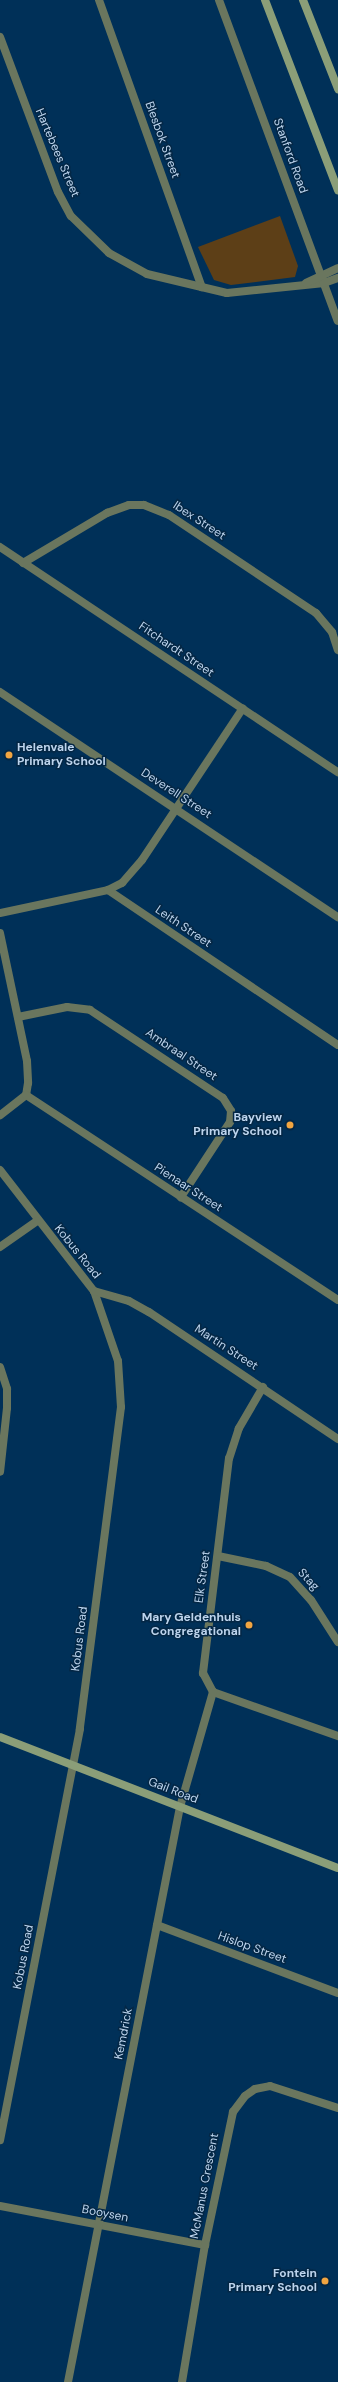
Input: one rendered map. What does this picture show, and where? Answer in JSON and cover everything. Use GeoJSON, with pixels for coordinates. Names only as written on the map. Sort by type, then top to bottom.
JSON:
{"type":"FeatureCollection","features":[{"type":"Feature","properties":{"kind":"street","name":"Blesbok Street"},"geometry":{"type":"LineString","coordinates":[[99,0],[202,287]]}},
{"type":"Feature","properties":{"kind":"street","name":"Stanford Road"},"geometry":{"type":"LineString","coordinates":[[219,0],[338,321]]}},
{"type":"Feature","properties":{"kind":"street"},"geometry":{"type":"LineString","coordinates":[[266,0],[338,190]]}},
{"type":"Feature","properties":{"kind":"street"},"geometry":{"type":"LineString","coordinates":[[303,0],[338,89]]}},
{"type":"Feature","properties":{"kind":"street","name":"Hartebees Street"},"geometry":{"type":"LineString","coordinates":[[0,37],[34,135],[58,192],[71,216],[93,240],[128,265],[147,274],[202,287],[243,293],[305,283]]}},
{"type":"Feature","properties":{"kind":"street"},"geometry":{"type":"LineString","coordinates":[[305,283],[321,274],[338,268]]}},
{"type":"Feature","properties":{"kind":"street"},"geometry":{"type":"LineString","coordinates":[[305,283],[324,283],[338,278]]}},
{"type":"Feature","properties":{"kind":"street","name":"Ibex Street"},"geometry":{"type":"LineString","coordinates":[[23,563],[107,513],[129,505],[144,505],[168,515],[316,613],[332,632],[338,650]]}},
{"type":"Feature","properties":{"kind":"street","name":"Fitchardt Street"},"geometry":{"type":"LineString","coordinates":[[0,548],[338,772]]}},
{"type":"Feature","properties":{"kind":"street","name":"Deverell Street"},"geometry":{"type":"LineString","coordinates":[[0,692],[338,917]]}},
{"type":"Feature","properties":{"kind":"street"},"geometry":{"type":"LineString","coordinates":[[0,913],[108,890],[132,872],[243,708]]}},
{"type":"Feature","properties":{"kind":"street","name":"Leith Street"},"geometry":{"type":"LineString","coordinates":[[108,890],[338,1045]]}},
{"type":"Feature","properties":{"kind":"street"},"geometry":{"type":"LineString","coordinates":[[0,934],[27,1061],[26,1095],[0,1115]]}},
{"type":"Feature","properties":{"kind":"street","name":"Ambraal Street"},"geometry":{"type":"LineString","coordinates":[[18,1017],[68,1006],[90,1010],[223,1098],[231,1111],[230,1122],[181,1197]]}},
{"type":"Feature","properties":{"kind":"street","name":"Pienaar Street"},"geometry":{"type":"LineString","coordinates":[[26,1095],[338,1300]]}},
{"type":"Feature","properties":{"kind":"street","name":"Kobus Road"},"geometry":{"type":"LineString","coordinates":[[0,1170],[37,1221],[94,1291],[118,1361],[121,1407],[74,1765],[0,2140]]}},
{"type":"Feature","properties":{"kind":"street"},"geometry":{"type":"LineString","coordinates":[[0,1247],[37,1221]]}},
{"type":"Feature","properties":{"kind":"street","name":"Martin Street"},"geometry":{"type":"LineString","coordinates":[[94,1291],[138,1306],[263,1387],[338,1439]]}},
{"type":"Feature","properties":{"kind":"street"},"geometry":{"type":"LineString","coordinates":[[0,1367],[7,1389],[8,1408],[0,1472]]}},
{"type":"Feature","properties":{"kind":"street","name":"Elk Street"},"geometry":{"type":"LineString","coordinates":[[213,1692],[203,1673],[203,1659],[232,1446],[263,1387]]}},
{"type":"Feature","properties":{"kind":"street","name":"Stag"},"geometry":{"type":"LineString","coordinates":[[218,1556],[266,1566],[290,1577],[311,1600],[338,1642]]}},
{"type":"Feature","properties":{"kind":"street"},"geometry":{"type":"LineString","coordinates":[[213,1692],[328,1735],[338,1736]]}},
{"type":"Feature","properties":{"kind":"street","name":"Kemdrick"},"geometry":{"type":"LineString","coordinates":[[68,2382],[180,1807],[213,1692]]}},
{"type":"Feature","properties":{"kind":"street","name":"Gail Road"},"geometry":{"type":"LineString","coordinates":[[0,1737],[338,1868]]}},
{"type":"Feature","properties":{"kind":"street","name":"Hislop Street"},"geometry":{"type":"LineString","coordinates":[[157,1925],[338,1994]]}},
{"type":"Feature","properties":{"kind":"street","name":"McManus Crescent"},"geometry":{"type":"LineString","coordinates":[[182,2382],[205,2245],[229,2124],[233,2112],[245,2096],[262,2087],[280,2087],[338,2108]]}},
{"type":"Feature","properties":{"kind":"street","name":"Booysen"},"geometry":{"type":"LineString","coordinates":[[0,2206],[98,2226],[205,2245]]}},
{"type":"Feature","properties":{"kind":"shaded area"},"geometry":{"type":"Polygon","coordinates":[[[280,216],[298,266],[295,277],[231,285],[214,280],[198,247],[280,216]]]}},
{"type":"Feature","properties":{"kind":"place","name":"Helenvale Primary School"},"geometry":{"type":"Point","coordinates":[9,755]}},
{"type":"Feature","properties":{"kind":"place","name":"Bayview Primary School"},"geometry":{"type":"Point","coordinates":[290,1125]}},
{"type":"Feature","properties":{"kind":"place","name":"Mary Geldenhuis Congregational"},"geometry":{"type":"Point","coordinates":[249,1625]}},
{"type":"Feature","properties":{"kind":"place","name":"Fontein Primary School"},"geometry":{"type":"Point","coordinates":[325,2281]}}]}
